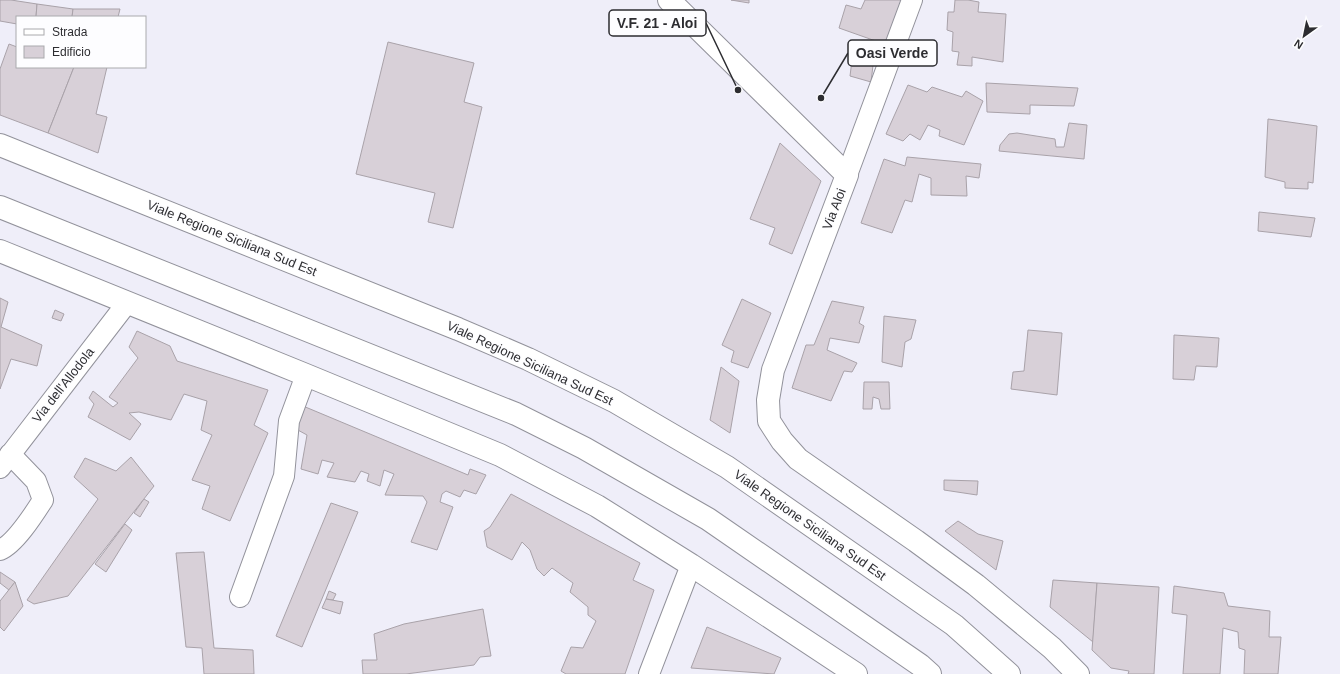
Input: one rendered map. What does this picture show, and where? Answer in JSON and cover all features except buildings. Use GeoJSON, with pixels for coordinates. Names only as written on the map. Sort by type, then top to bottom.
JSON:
{"type":"FeatureCollection","features":[{"type":"Feature","properties":{"kind":"main road"},"geometry":{"type":"LineString","coordinates":[[669,0],[847,176]]}},
{"type":"Feature","properties":{"kind":"main road","name":"Viale Regione Siciliana Sud Est"},"geometry":{"type":"LineString","coordinates":[[0,145],[458,328],[528,359],[614,401],[727,467],[954,625],[1010,674]]}},
{"type":"Feature","properties":{"kind":"main road","name":"Via Aloi"},"geometry":{"type":"LineString","coordinates":[[847,176],[773,370],[768,400],[769,421],[782,441],[798,459],[916,541],[976,585],[1052,648],[1078,674]]}},
{"type":"Feature","properties":{"kind":"main road"},"geometry":{"type":"LineString","coordinates":[[0,207],[516,414],[577,444],[708,519],[920,665],[930,674]]}},
{"type":"Feature","properties":{"kind":"main road"},"geometry":{"type":"LineString","coordinates":[[0,251],[500,455],[597,506],[691,565],[856,674]]}},
{"type":"Feature","properties":{"kind":"street","name":"Via Aloi"},"geometry":{"type":"LineString","coordinates":[[847,176],[912,0]]}},
{"type":"Feature","properties":{"kind":"street","name":"Via dell'Allodola"},"geometry":{"type":"LineString","coordinates":[[5,461],[127,303]]}},
{"type":"Feature","properties":{"kind":"street"},"geometry":{"type":"LineString","coordinates":[[240,596],[284,476],[289,421],[306,375]]}},
{"type":"Feature","properties":{"kind":"street"},"geometry":{"type":"LineString","coordinates":[[0,550],[6,548],[27,524],[43,500],[36,481],[5,461]]}},
{"type":"Feature","properties":{"kind":"street"},"geometry":{"type":"LineString","coordinates":[[649,674],[691,565]]}},
{"type":"Feature","properties":{"kind":"place","name":"V.F. 21 - Aloi"},"geometry":{"type":"Point","coordinates":[738,90]}},
{"type":"Feature","properties":{"kind":"place","name":"Oasi Verde"},"geometry":{"type":"Point","coordinates":[821,98]}}]}
